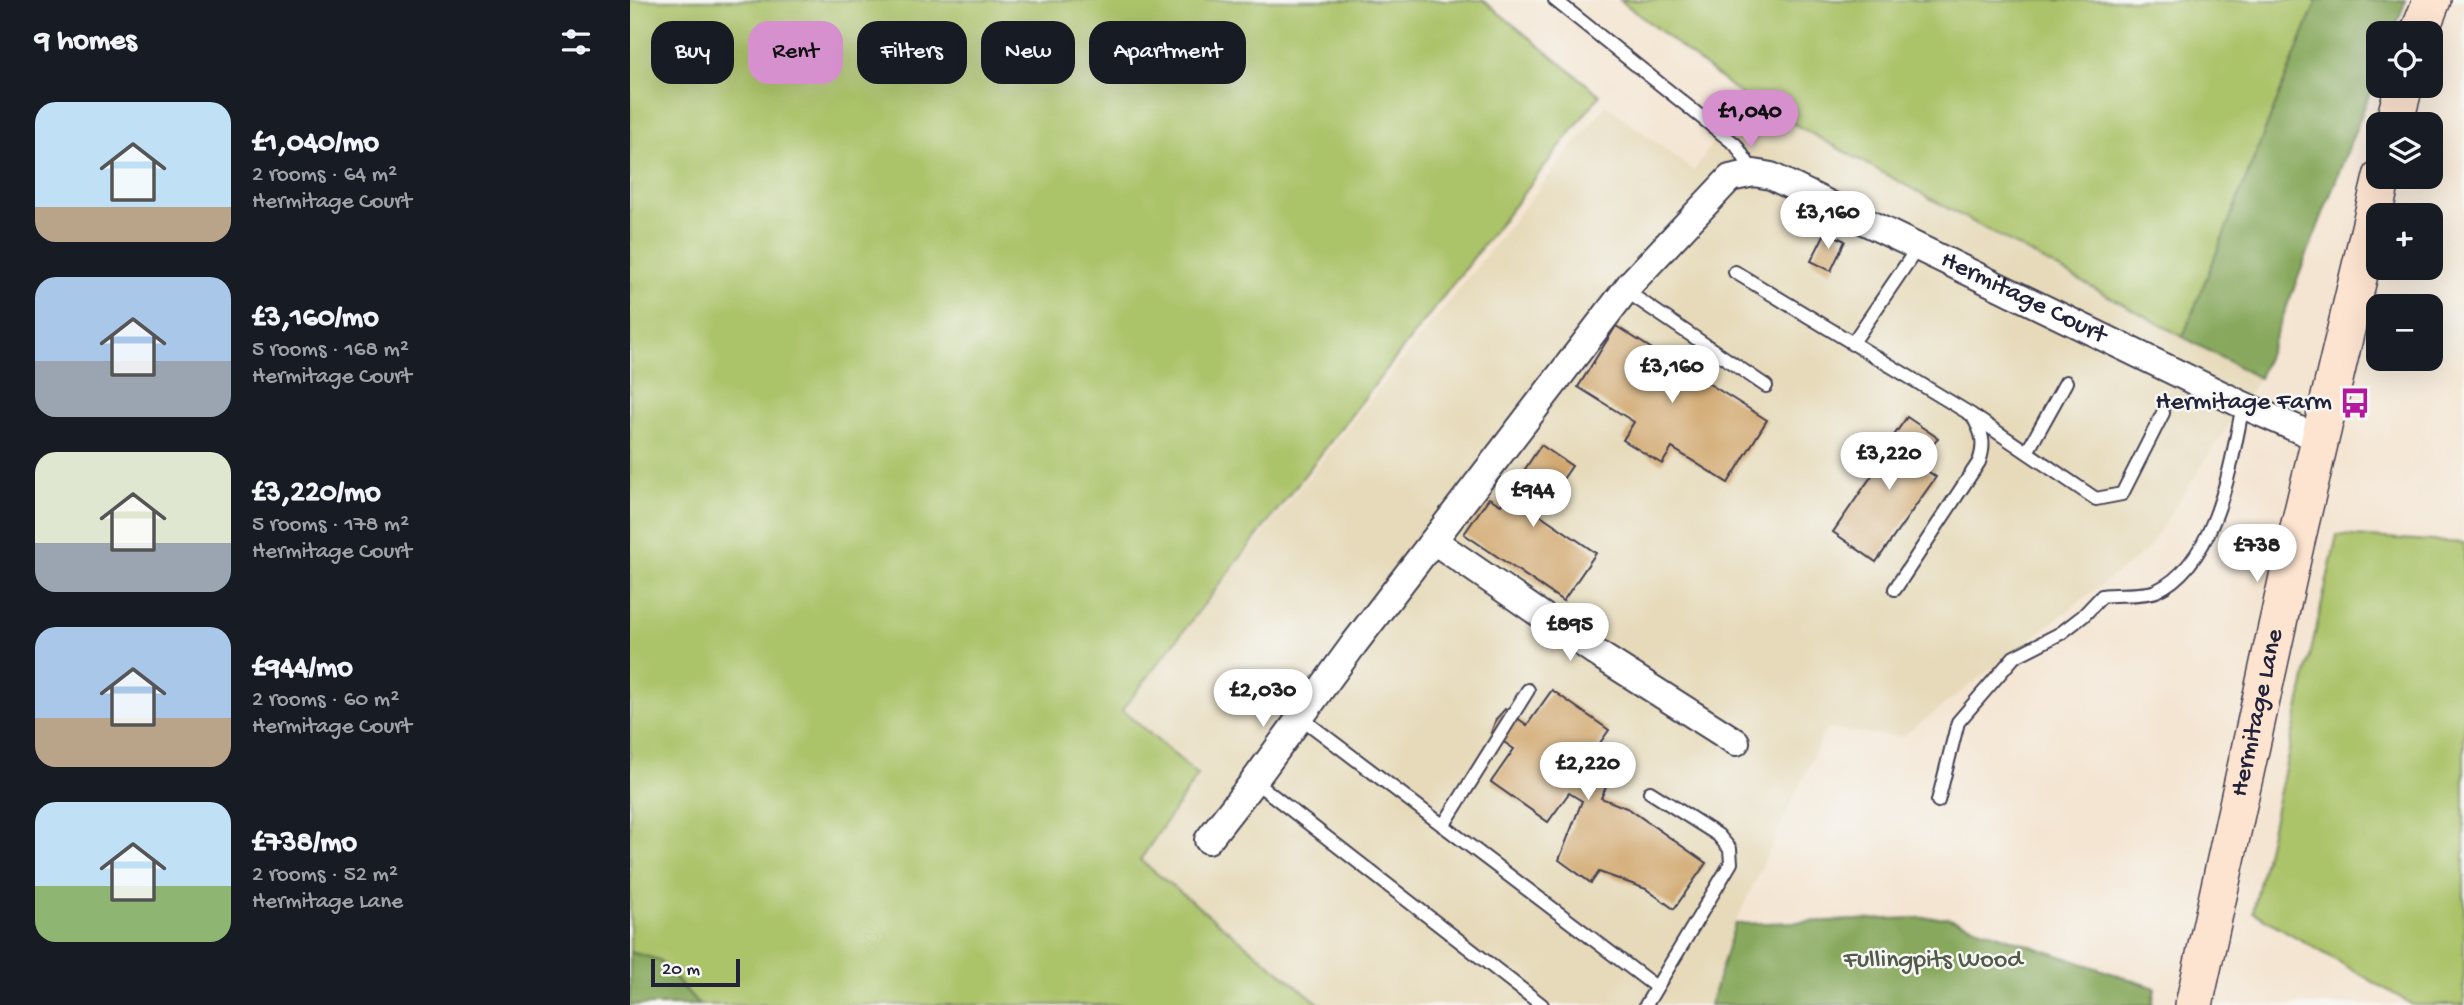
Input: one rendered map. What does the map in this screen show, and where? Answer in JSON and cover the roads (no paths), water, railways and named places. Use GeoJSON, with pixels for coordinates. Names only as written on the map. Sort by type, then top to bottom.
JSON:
{"type":"FeatureCollection","features":[{"type":"Feature","properties":{"kind":"main road"},"geometry":{"type":"LineString","coordinates":[[2424,21],[2432,0]]}},
{"type":"Feature","properties":{"kind":"main road","name":"Hermitage Lane"},"geometry":{"type":"LineString","coordinates":[[2194,1005],[2320,439],[2379,189]]}},
{"type":"Feature","properties":{"kind":"street","name":"Hermitage Court"},"geometry":{"type":"LineString","coordinates":[[1754,173],[1771,176],[2243,405],[2320,439]]}},
{"type":"Feature","properties":{"kind":"street"},"geometry":{"type":"LineString","coordinates":[[1208,840],[1354,644],[1626,291],[1730,178],[1754,173]]}},
{"type":"Feature","properties":{"kind":"street"},"geometry":{"type":"LineString","coordinates":[[1434,541],[1601,656],[1736,742]]}},
{"type":"Feature","properties":{"kind":"lane"},"geometry":{"type":"LineString","coordinates":[[1555,0],[1737,145],[1754,173]]}},
{"type":"Feature","properties":{"kind":"lane"},"geometry":{"type":"LineString","coordinates":[[1852,344],[1918,246]]}},
{"type":"Feature","properties":{"kind":"lane"},"geometry":{"type":"LineString","coordinates":[[1734,272],[1972,415],[2096,499],[2122,494],[2162,414]]}},
{"type":"Feature","properties":{"kind":"lane"},"geometry":{"type":"LineString","coordinates":[[1626,291],[1766,386]]}},
{"type":"Feature","properties":{"kind":"lane"},"geometry":{"type":"LineString","coordinates":[[2027,452],[2066,382]]}},
{"type":"Feature","properties":{"kind":"lane"},"geometry":{"type":"LineString","coordinates":[[1938,801],[1958,722],[2014,657],[2061,633],[2083,616],[2102,596],[2154,592],[2184,572],[2211,528],[2224,493],[2243,405]]}},
{"type":"Feature","properties":{"kind":"lane"},"geometry":{"type":"LineString","coordinates":[[1895,589],[1979,462],[1983,451],[1983,435],[1972,415]]}},
{"type":"Feature","properties":{"kind":"lane"},"geometry":{"type":"LineString","coordinates":[[1443,826],[1528,690]]}},
{"type":"Feature","properties":{"kind":"lane"},"geometry":{"type":"LineString","coordinates":[[1300,717],[1656,987]]}},
{"type":"Feature","properties":{"kind":"lane"},"geometry":{"type":"LineString","coordinates":[[1254,781],[1542,1005]]}},
{"type":"Feature","properties":{"kind":"lane"},"geometry":{"type":"LineString","coordinates":[[1646,1005],[1731,863],[1730,849],[1718,835],[1650,792]]}},
{"type":"Feature","properties":{"kind":"place","name":"Hermitage Farm"},"geometry":{"type":"Point","coordinates":[2355,403]}},
{"type":"Feature","properties":{"kind":"park label","name":"Fullingpits Wood"},"geometry":{"type":"Point","coordinates":[1933,961]}}]}
